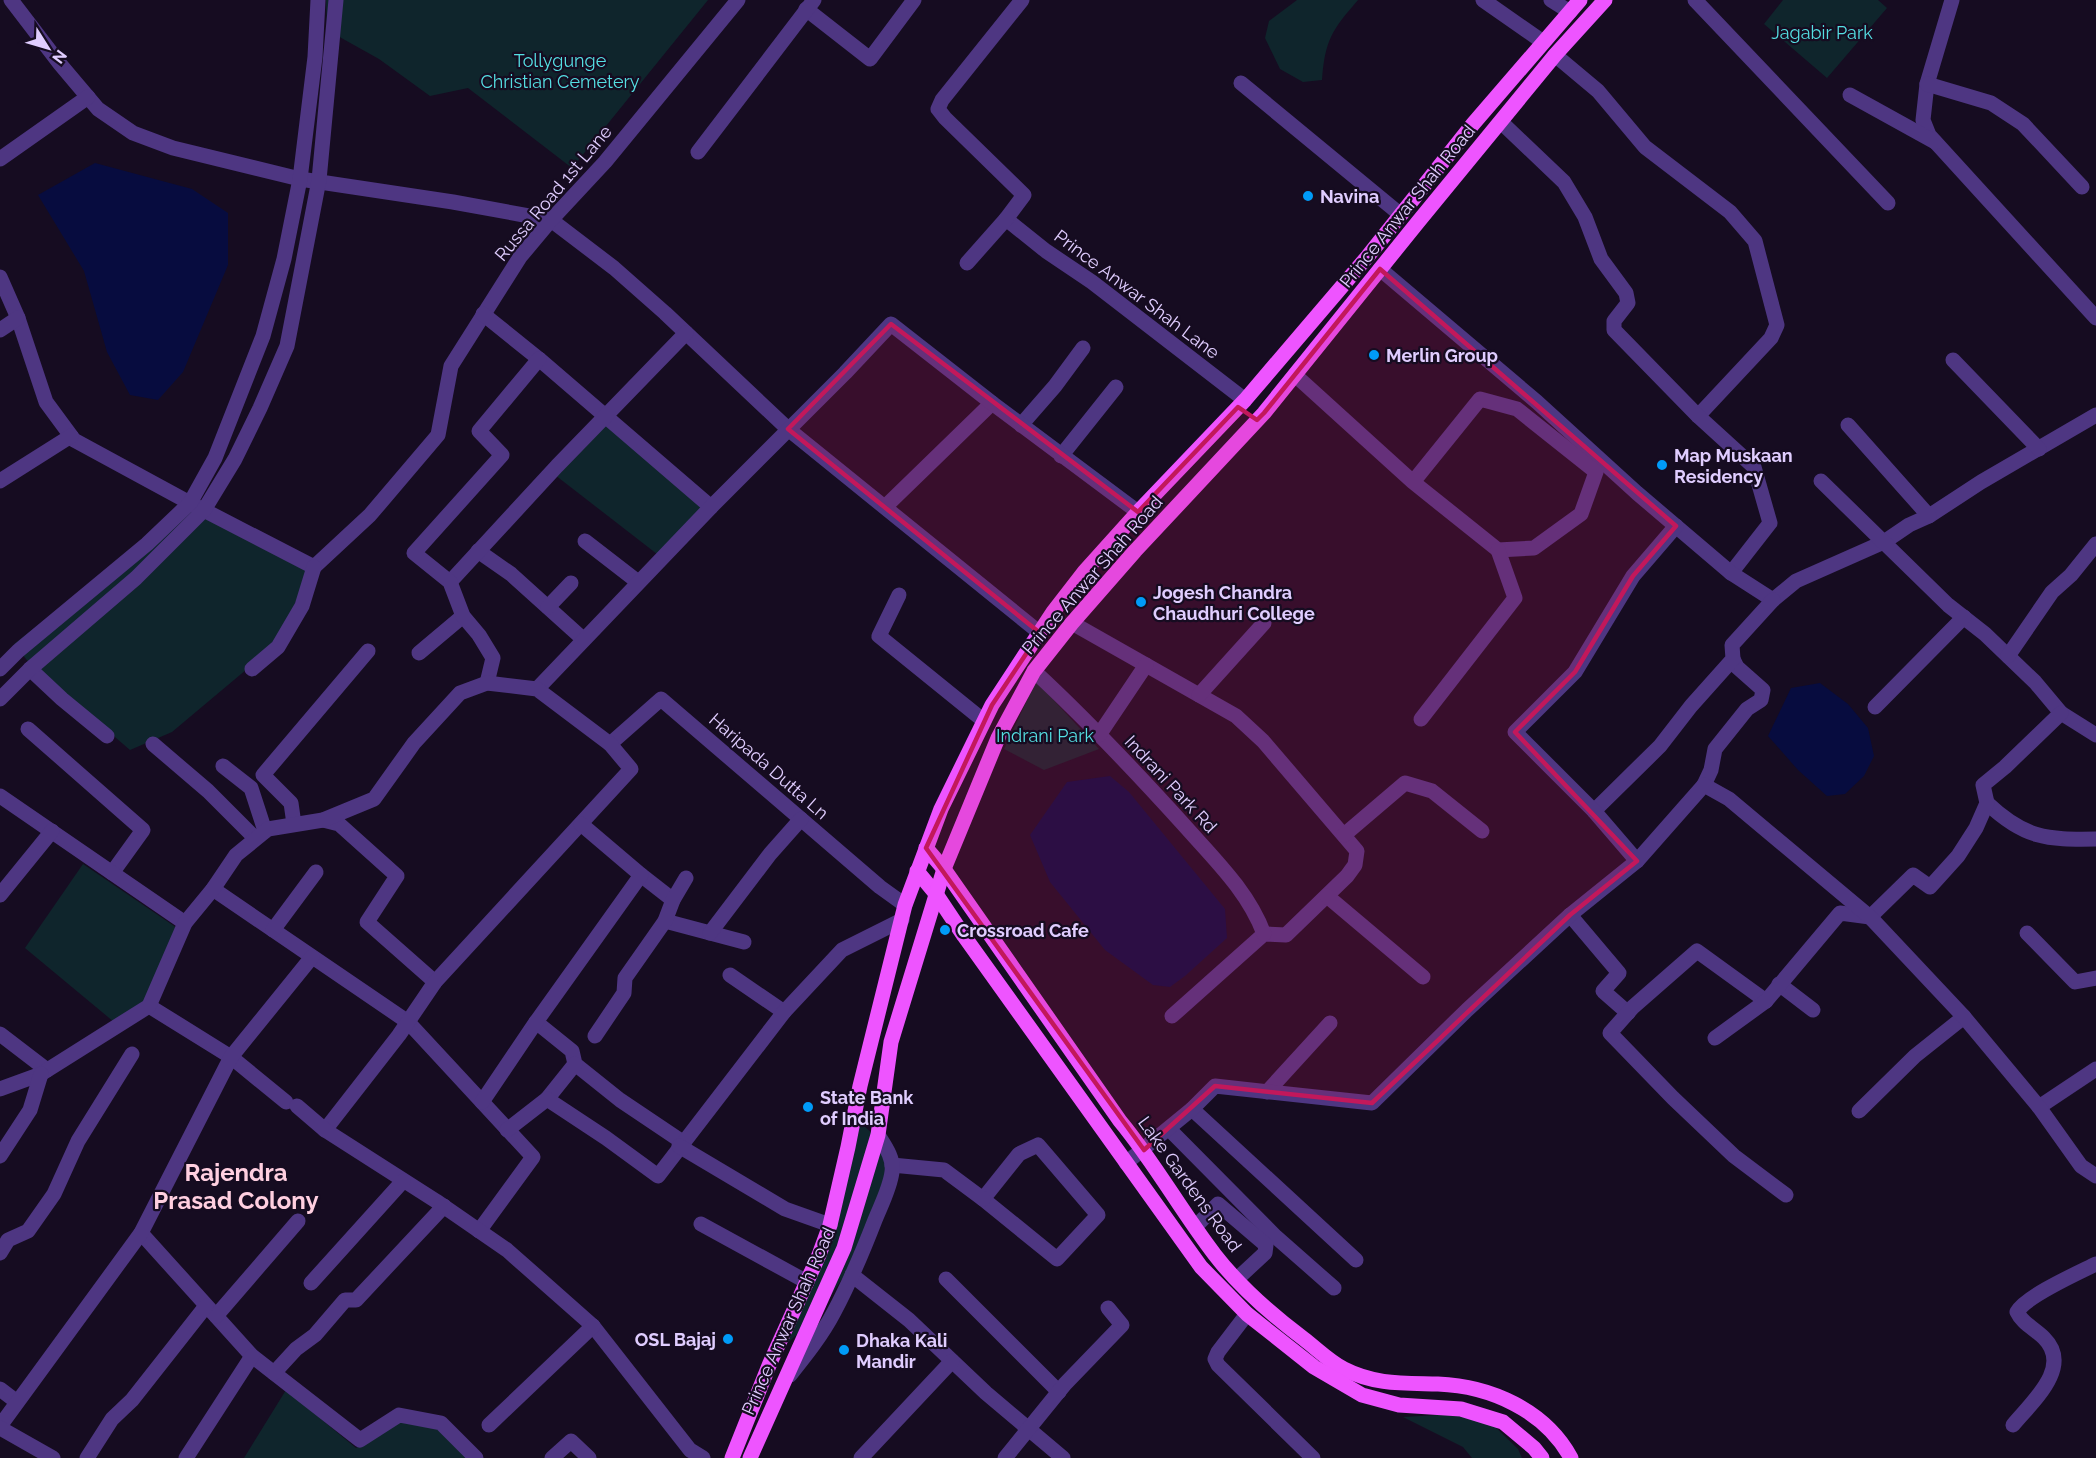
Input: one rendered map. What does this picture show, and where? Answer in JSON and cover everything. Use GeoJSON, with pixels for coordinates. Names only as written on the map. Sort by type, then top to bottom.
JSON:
{"type":"FeatureCollection","features":[{"type":"Feature","properties":{"kind":"main road","name":"Prince Anwar Shah Road"},"geometry":{"type":"LineString","coordinates":[[732,1458],[770,1363],[819,1255],[830,1225],[860,1086],[904,912],[917,871],[941,809],[992,705],[1053,612],[1084,572],[1242,404],[1343,287],[1473,124],[1580,0]]}},
{"type":"Feature","properties":{"kind":"main road","name":"Prince Anwar Shah Road"},"geometry":{"type":"LineString","coordinates":[[750,1458],[844,1248],[878,1135],[891,1041],[944,868],[998,738],[1035,671],[1072,623],[1257,420],[1556,55],[1605,0]]}},
{"type":"Feature","properties":{"kind":"main road"},"geometry":{"type":"LineString","coordinates":[[1242,404],[1257,420]]}},
{"type":"Feature","properties":{"kind":"main road","name":"Lake Gardens Road"},"geometry":{"type":"LineString","coordinates":[[926,848],[944,868],[1099,1092],[1144,1150],[1215,1256],[1259,1301],[1343,1369],[1379,1382],[1440,1384],[1495,1394],[1518,1406],[1546,1426],[1571,1458]]}},
{"type":"Feature","properties":{"kind":"main road"},"geometry":{"type":"LineString","coordinates":[[917,871],[936,894],[1201,1267],[1247,1314],[1314,1367],[1362,1395],[1400,1405],[1461,1409],[1503,1422],[1534,1448],[1542,1458]]}},
{"type":"Feature","properties":{"kind":"street"},"geometry":{"type":"LineString","coordinates":[[11,0],[98,109],[133,133],[173,148],[300,179],[320,180],[551,220],[614,268],[788,429],[1040,633]]}},
{"type":"Feature","properties":{"kind":"street"},"geometry":{"type":"LineString","coordinates":[[0,669],[18,651],[147,544],[197,507],[262,336],[284,259],[300,179],[315,57],[318,0]]}},
{"type":"Feature","properties":{"kind":"street"},"geometry":{"type":"LineString","coordinates":[[0,699],[30,669],[136,578],[235,459],[260,408],[287,346],[320,180],[336,0]]}},
{"type":"Feature","properties":{"kind":"street","name":"Russa Road 1st Lane"},"geometry":{"type":"LineString","coordinates":[[314,567],[370,515],[438,435],[451,366],[520,256],[605,162],[738,0]]}},
{"type":"Feature","properties":{"kind":"street"},"geometry":{"type":"LineString","coordinates":[[698,152],[810,5],[870,58],[914,0]]}},
{"type":"Feature","properties":{"kind":"street"},"geometry":{"type":"LineString","coordinates":[[1483,0],[1543,42]]}},
{"type":"Feature","properties":{"kind":"street"},"geometry":{"type":"LineString","coordinates":[[1551,0],[1569,12]]}},
{"type":"Feature","properties":{"kind":"street"},"geometry":{"type":"LineString","coordinates":[[1695,0],[1888,204]]}},
{"type":"Feature","properties":{"kind":"street"},"geometry":{"type":"LineString","coordinates":[[1952,0],[1927,84],[1923,120],[1929,135],[2096,318]]}},
{"type":"Feature","properties":{"kind":"street"},"geometry":{"type":"LineString","coordinates":[[967,263],[1024,195],[938,109],[942,100],[1017,2]]}},
{"type":"Feature","properties":{"kind":"street"},"geometry":{"type":"LineString","coordinates":[[1556,55],[1598,91],[1645,147],[1730,212],[1755,241],[1777,325],[1771,339],[1698,416]]}},
{"type":"Feature","properties":{"kind":"street"},"geometry":{"type":"LineString","coordinates":[[1241,83],[1401,215]]}},
{"type":"Feature","properties":{"kind":"street"},"geometry":{"type":"LineString","coordinates":[[1927,84],[1991,103],[2022,124],[2082,186]]}},
{"type":"Feature","properties":{"kind":"street"},"geometry":{"type":"LineString","coordinates":[[1850,95],[1940,146]]}},
{"type":"Feature","properties":{"kind":"street"},"geometry":{"type":"LineString","coordinates":[[0,159],[88,97]]}},
{"type":"Feature","properties":{"kind":"street"},"geometry":{"type":"LineString","coordinates":[[1501,122],[1564,182],[1585,217],[1601,259],[1626,294],[1628,303],[1614,321],[1614,330],[1698,416],[1754,467],[1770,523],[1731,573]]}},
{"type":"Feature","properties":{"kind":"street","name":"Prince Anwar Shah Lane"},"geometry":{"type":"LineString","coordinates":[[1006,219],[1092,282],[1242,404]]}},
{"type":"Feature","properties":{"kind":"street"},"geometry":{"type":"LineString","coordinates":[[1380,269],[1537,402],[1731,573],[1773,600]]}},
{"type":"Feature","properties":{"kind":"street"},"geometry":{"type":"LineString","coordinates":[[0,277],[18,318],[46,402],[74,440],[314,567],[302,606],[278,647],[252,669]]}},
{"type":"Feature","properties":{"kind":"street"},"geometry":{"type":"LineString","coordinates":[[483,314],[539,359],[711,507]]}},
{"type":"Feature","properties":{"kind":"street"},"geometry":{"type":"LineString","coordinates":[[0,330],[18,318]]}},
{"type":"Feature","properties":{"kind":"street"},"geometry":{"type":"LineString","coordinates":[[537,689],[638,582],[891,324],[1061,456],[1138,512]]}},
{"type":"Feature","properties":{"kind":"street"},"geometry":{"type":"LineString","coordinates":[[450,582],[686,333]]}},
{"type":"Feature","properties":{"kind":"street"},"geometry":{"type":"LineString","coordinates":[[1021,425],[1055,386],[1083,348]]}},
{"type":"Feature","properties":{"kind":"street"},"geometry":{"type":"LineString","coordinates":[[487,683],[493,658],[479,634],[463,616],[450,582],[414,553],[502,455],[479,431],[539,359]]}},
{"type":"Feature","properties":{"kind":"street"},"geometry":{"type":"LineString","coordinates":[[1953,360],[2039,449]]}},
{"type":"Feature","properties":{"kind":"street"},"geometry":{"type":"LineString","coordinates":[[1295,375],[1413,482],[1498,549],[1515,598],[1422,719]]}},
{"type":"Feature","properties":{"kind":"street"},"geometry":{"type":"LineString","coordinates":[[1061,456],[1116,387]]}},
{"type":"Feature","properties":{"kind":"street"},"geometry":{"type":"LineString","coordinates":[[1413,482],[1480,399],[1517,409],[1596,472],[1581,514],[1534,548],[1498,549]]}},
{"type":"Feature","properties":{"kind":"street"},"geometry":{"type":"LineString","coordinates":[[885,507],[992,403]]}},
{"type":"Feature","properties":{"kind":"street"},"geometry":{"type":"LineString","coordinates":[[1126,1163],[1169,1129],[1215,1086],[1372,1103],[1467,1010],[1570,915],[1638,861],[1704,785],[1711,770],[1715,749],[1748,709],[1761,700],[1763,690],[1737,667],[1733,659],[1732,645],[1773,600],[1796,581],[1884,542],[2096,415]]}},
{"type":"Feature","properties":{"kind":"street"},"geometry":{"type":"LineString","coordinates":[[1848,425],[1929,516]]}},
{"type":"Feature","properties":{"kind":"street"},"geometry":{"type":"LineString","coordinates":[[0,482],[71,436]]}},
{"type":"Feature","properties":{"kind":"street"},"geometry":{"type":"LineString","coordinates":[[1821,481],[1948,604],[2035,682],[2061,713],[2096,735]]}},
{"type":"Feature","properties":{"kind":"street"},"geometry":{"type":"LineString","coordinates":[[1638,861],[1594,811],[1515,732],[1575,672],[1634,576],[1676,526]]}},
{"type":"Feature","properties":{"kind":"street"},"geometry":{"type":"LineString","coordinates":[[585,541],[638,582]]}},
{"type":"Feature","properties":{"kind":"street"},"geometry":{"type":"LineString","coordinates":[[478,551],[511,574],[583,639]]}},
{"type":"Feature","properties":{"kind":"street"},"geometry":{"type":"LineString","coordinates":[[2008,656],[2052,592],[2093,553]]}},
{"type":"Feature","properties":{"kind":"street"},"geometry":{"type":"LineString","coordinates":[[548,607],[571,583]]}},
{"type":"Feature","properties":{"kind":"street"},"geometry":{"type":"LineString","coordinates":[[899,595],[879,636],[984,721]]}},
{"type":"Feature","properties":{"kind":"street"},"geometry":{"type":"LineString","coordinates":[[419,653],[463,616]]}},
{"type":"Feature","properties":{"kind":"street"},"geometry":{"type":"LineString","coordinates":[[1875,707],[1964,617]]}},
{"type":"Feature","properties":{"kind":"street"},"geometry":{"type":"LineString","coordinates":[[1072,623],[1236,716],[1263,741],[1357,850],[1356,865],[1286,935],[1264,934],[1172,1016]]}},
{"type":"Feature","properties":{"kind":"street"},"geometry":{"type":"LineString","coordinates":[[1199,695],[1264,623]]}},
{"type":"Feature","properties":{"kind":"street"},"geometry":{"type":"LineString","coordinates":[[294,824],[291,803],[263,776],[368,651]]}},
{"type":"Feature","properties":{"kind":"street"},"geometry":{"type":"LineString","coordinates":[[1594,811],[1660,746],[1691,705],[1733,659]]}},
{"type":"Feature","properties":{"kind":"street"},"geometry":{"type":"LineString","coordinates":[[1099,735],[1146,665]]}},
{"type":"Feature","properties":{"kind":"street"},"geometry":{"type":"LineString","coordinates":[[30,669],[107,736]]}},
{"type":"Feature","properties":{"kind":"street","name":"Indrani Park Rd"},"geometry":{"type":"LineString","coordinates":[[1035,671],[1099,735],[1230,876],[1257,914],[1264,934]]}},
{"type":"Feature","properties":{"kind":"street"},"geometry":{"type":"LineString","coordinates":[[0,1089],[44,1072],[149,1006],[184,923],[213,889],[236,855],[268,829],[323,820],[374,799],[414,743],[460,693],[487,683],[537,689],[610,744],[631,769],[435,982],[408,1022],[325,1130]]}},
{"type":"Feature","properties":{"kind":"street","name":"Haripada Dutta Ln"},"geometry":{"type":"LineString","coordinates":[[610,744],[661,699],[880,887],[904,912]]}},
{"type":"Feature","properties":{"kind":"street"},"geometry":{"type":"LineString","coordinates":[[2061,713],[1983,785],[1987,803],[2024,832],[2059,838],[2096,839]]}},
{"type":"Feature","properties":{"kind":"street"},"geometry":{"type":"LineString","coordinates":[[28,729],[143,830],[112,873]]}},
{"type":"Feature","properties":{"kind":"street"},"geometry":{"type":"LineString","coordinates":[[153,744],[260,835]]}},
{"type":"Feature","properties":{"kind":"street"},"geometry":{"type":"LineString","coordinates":[[223,766],[251,788],[260,835]]}},
{"type":"Feature","properties":{"kind":"street"},"geometry":{"type":"LineString","coordinates":[[1344,835],[1405,783],[1432,791],[1482,831]]}},
{"type":"Feature","properties":{"kind":"street"},"geometry":{"type":"LineString","coordinates":[[1704,785],[1729,799],[1870,917],[1964,1017],[2039,1107],[2081,1166],[2096,1176]]}},
{"type":"Feature","properties":{"kind":"street"},"geometry":{"type":"LineString","coordinates":[[0,796],[184,923]]}},
{"type":"Feature","properties":{"kind":"street"},"geometry":{"type":"LineString","coordinates":[[1870,917],[1913,875],[1930,887],[1958,856],[1976,828],[1987,803]]}},
{"type":"Feature","properties":{"kind":"street"},"geometry":{"type":"LineString","coordinates":[[710,933],[770,854],[801,819]]}},
{"type":"Feature","properties":{"kind":"street"},"geometry":{"type":"LineString","coordinates":[[323,820],[339,824],[397,876],[367,922],[435,982]]}},
{"type":"Feature","properties":{"kind":"street"},"geometry":{"type":"LineString","coordinates":[[581,824],[672,900]]}},
{"type":"Feature","properties":{"kind":"street"},"geometry":{"type":"LineString","coordinates":[[0,895],[52,831]]}},
{"type":"Feature","properties":{"kind":"street"},"geometry":{"type":"LineString","coordinates":[[273,930],[316,872]]}},
{"type":"Feature","properties":{"kind":"street"},"geometry":{"type":"LineString","coordinates":[[482,1102],[641,875]]}},
{"type":"Feature","properties":{"kind":"street"},"geometry":{"type":"LineString","coordinates":[[595,1036],[624,993],[625,978],[665,921],[672,900],[686,878]]}},
{"type":"Feature","properties":{"kind":"street"},"geometry":{"type":"LineString","coordinates":[[213,889],[408,1022],[533,1157],[479,1231]]}},
{"type":"Feature","properties":{"kind":"street"},"geometry":{"type":"LineString","coordinates":[[1327,896],[1423,977]]}},
{"type":"Feature","properties":{"kind":"street"},"geometry":{"type":"LineString","coordinates":[[547,1099],[658,1176],[784,1012],[842,950],[904,912]]}},
{"type":"Feature","properties":{"kind":"street"},"geometry":{"type":"LineString","coordinates":[[1715,1038],[1766,1001],[1840,913],[1870,917]]}},
{"type":"Feature","properties":{"kind":"street"},"geometry":{"type":"LineString","coordinates":[[1570,915],[1619,973],[1604,992],[1628,1013]]}},
{"type":"Feature","properties":{"kind":"street"},"geometry":{"type":"LineString","coordinates":[[665,921],[744,942]]}},
{"type":"Feature","properties":{"kind":"street"},"geometry":{"type":"LineString","coordinates":[[2027,933],[2075,982],[2096,978]]}},
{"type":"Feature","properties":{"kind":"street"},"geometry":{"type":"LineString","coordinates":[[1766,1001],[1697,951],[1628,1013],[1610,1033],[1734,1156],[1786,1195]]}},
{"type":"Feature","properties":{"kind":"street"},"geometry":{"type":"LineString","coordinates":[[53,1458],[0,1427],[141,1233],[231,1057],[312,957]]}},
{"type":"Feature","properties":{"kind":"street"},"geometry":{"type":"LineString","coordinates":[[730,975],[784,1012]]}},
{"type":"Feature","properties":{"kind":"street"},"geometry":{"type":"LineString","coordinates":[[1779,984],[1813,1010]]}},
{"type":"Feature","properties":{"kind":"street"},"geometry":{"type":"LineString","coordinates":[[149,1006],[231,1057],[325,1130],[444,1206],[507,1250],[593,1326],[685,1454],[704,1458]]}},
{"type":"Feature","properties":{"kind":"street"},"geometry":{"type":"LineString","coordinates":[[1859,1111],[1915,1056],[1964,1017]]}},
{"type":"Feature","properties":{"kind":"street"},"geometry":{"type":"LineString","coordinates":[[536,1022],[572,1051],[575,1064],[681,1144],[785,1209],[830,1225]]}},
{"type":"Feature","properties":{"kind":"street"},"geometry":{"type":"LineString","coordinates":[[1267,1092],[1330,1023]]}},
{"type":"Feature","properties":{"kind":"street"},"geometry":{"type":"LineString","coordinates":[[0,1034],[44,1072]]}},
{"type":"Feature","properties":{"kind":"street"},"geometry":{"type":"LineString","coordinates":[[0,1253],[8,1240],[28,1231],[54,1194],[78,1141],[132,1054]]}},
{"type":"Feature","properties":{"kind":"street"},"geometry":{"type":"LineString","coordinates":[[507,1130],[547,1099],[575,1064]]}},
{"type":"Feature","properties":{"kind":"street"},"geometry":{"type":"LineString","coordinates":[[2039,1107],[2096,1069]]}},
{"type":"Feature","properties":{"kind":"street"},"geometry":{"type":"LineString","coordinates":[[0,1156],[30,1110],[44,1072]]}},
{"type":"Feature","properties":{"kind":"street"},"geometry":{"type":"LineString","coordinates":[[1192,1109],[1356,1260]]}},
{"type":"Feature","properties":{"kind":"street"},"geometry":{"type":"LineString","coordinates":[[1169,1129],[1276,1237],[1334,1288]]}},
{"type":"Feature","properties":{"kind":"street"},"geometry":{"type":"LineString","coordinates":[[780,1387],[811,1348],[834,1312],[852,1275],[885,1194],[892,1173],[892,1165],[890,1155],[878,1135]]}},
{"type":"Feature","properties":{"kind":"street"},"geometry":{"type":"LineString","coordinates":[[892,1165],[944,1170],[983,1198],[1057,1259],[1098,1215],[1038,1145],[1019,1154],[983,1198]]}},
{"type":"Feature","properties":{"kind":"street"},"geometry":{"type":"LineString","coordinates":[[311,1283],[403,1181]]}},
{"type":"Feature","properties":{"kind":"street"},"geometry":{"type":"LineString","coordinates":[[1195,1227],[1218,1204],[1266,1245],[1264,1253],[1237,1279]]}},
{"type":"Feature","properties":{"kind":"street"},"geometry":{"type":"LineString","coordinates":[[274,1373],[296,1349],[315,1335],[345,1300],[356,1300],[444,1206]]}},
{"type":"Feature","properties":{"kind":"street"},"geometry":{"type":"LineString","coordinates":[[87,1458],[112,1419],[298,1221]]}},
{"type":"Feature","properties":{"kind":"street"},"geometry":{"type":"LineString","coordinates":[[700,1224],[807,1282]]}},
{"type":"Feature","properties":{"kind":"street"},"geometry":{"type":"LineString","coordinates":[[141,1233],[252,1356],[360,1440],[399,1415],[441,1423],[476,1458]]}},
{"type":"Feature","properties":{"kind":"street"},"geometry":{"type":"LineString","coordinates":[[2013,1425],[2053,1374],[2054,1360],[2052,1348],[2017,1312],[2032,1298],[2096,1264]]}},
{"type":"Feature","properties":{"kind":"street"},"geometry":{"type":"LineString","coordinates":[[852,1275],[909,1320],[952,1361],[1063,1458]]}},
{"type":"Feature","properties":{"kind":"street"},"geometry":{"type":"LineString","coordinates":[[946,1279],[1059,1392]]}},
{"type":"Feature","properties":{"kind":"street"},"geometry":{"type":"LineString","coordinates":[[1005,1458],[1059,1392],[1122,1325],[1108,1308]]}},
{"type":"Feature","properties":{"kind":"street"},"geometry":{"type":"LineString","coordinates":[[1247,1314],[1215,1359],[1218,1365],[1313,1458]]}},
{"type":"Feature","properties":{"kind":"street"},"geometry":{"type":"LineString","coordinates":[[489,1425],[593,1326]]}},
{"type":"Feature","properties":{"kind":"street"},"geometry":{"type":"LineString","coordinates":[[186,1458],[252,1356]]}},
{"type":"Feature","properties":{"kind":"street"},"geometry":{"type":"LineString","coordinates":[[861,1458],[952,1361]]}},
{"type":"Feature","properties":{"kind":"street"},"geometry":{"type":"LineString","coordinates":[[0,1389],[18,1402]]}},
{"type":"Feature","properties":{"kind":"street"},"geometry":{"type":"LineString","coordinates":[[552,1458],[571,1441],[589,1458]]}},
{"type":"Feature","properties":{"kind":"highlighted area"},"geometry":{"type":"Polygon","coordinates":[[[1380,269],[1676,526],[1633,576],[1575,672],[1515,732],[1637,861],[1570,915],[1372,1103],[1215,1086],[1144,1150],[926,848],[992,705],[1040,633],[788,429],[891,324],[1138,512],[1238,407],[1257,420],[1264,413],[1380,269]]]}},
{"type":"Feature","properties":{"kind":"green space","name":"Tollygunge Christian Cemetery"},"geometry":{"type":"Polygon","coordinates":[[[326,0],[708,0],[572,168],[468,88],[430,96],[379,59],[327,30],[326,0]]]}},
{"type":"Feature","properties":{"kind":"green space"},"geometry":{"type":"Polygon","coordinates":[[[1297,0],[1358,0],[1331,36],[1325,55],[1322,80],[1303,82],[1280,69],[1265,38],[1269,21],[1297,0]]]}},
{"type":"Feature","properties":{"kind":"green space","name":"Jagabir Park"},"geometry":{"type":"Polygon","coordinates":[[[1783,0],[1878,0],[1887,8],[1827,78],[1764,24],[1783,0]]]}},
{"type":"Feature","properties":{"kind":"green space"},"geometry":{"type":"Polygon","coordinates":[[[606,422],[706,508],[657,554],[555,475],[606,422]]]}},
{"type":"Feature","properties":{"kind":"green space"},"geometry":{"type":"Polygon","coordinates":[[[181,506],[309,572],[277,644],[172,732],[130,750],[30,664],[14,644],[93,582],[181,506]]]}},
{"type":"Feature","properties":{"kind":"green space","name":"Indrani Park"},"geometry":{"type":"Polygon","coordinates":[[[1036,681],[1099,749],[1044,770],[1004,749],[1036,681]]]}},
{"type":"Feature","properties":{"kind":"green space"},"geometry":{"type":"Polygon","coordinates":[[[83,864],[177,928],[145,1005],[114,1022],[25,948],[83,864]]]}},
{"type":"Feature","properties":{"kind":"green space"},"geometry":{"type":"Polygon","coordinates":[[[854,1117],[875,1136],[889,1165],[855,1259],[819,1314],[767,1362],[811,1260],[854,1117]]]}},
{"type":"Feature","properties":{"kind":"green space"},"geometry":{"type":"Polygon","coordinates":[[[286,1390],[356,1448],[399,1422],[442,1430],[469,1458],[244,1458],[286,1390]]]}},
{"type":"Feature","properties":{"kind":"green space"},"geometry":{"type":"Polygon","coordinates":[[[1456,1414],[1489,1421],[1518,1449],[1522,1458],[1472,1458],[1463,1447],[1403,1417],[1456,1414]]]}},
{"type":"Feature","properties":{"kind":"shaded area"},"geometry":{"type":"Polygon","coordinates":[[[95,163],[192,189],[228,213],[228,265],[183,372],[158,400],[130,395],[107,352],[84,271],[38,195],[95,163]]]}},
{"type":"Feature","properties":{"kind":"shaded area"},"geometry":{"type":"Polygon","coordinates":[[[1820,683],[1848,704],[1868,728],[1874,756],[1864,776],[1845,794],[1827,796],[1798,770],[1768,736],[1791,688],[1820,683]]]}},
{"type":"Feature","properties":{"kind":"shaded area"},"geometry":{"type":"Polygon","coordinates":[[[1110,776],[1129,792],[1225,909],[1227,938],[1170,987],[1153,985],[1105,950],[1050,882],[1030,835],[1067,782],[1110,776]]]}},
{"type":"Feature","properties":{"kind":"place","name":"Navina"},"geometry":{"type":"Point","coordinates":[1308,196]}},
{"type":"Feature","properties":{"kind":"place","name":"Merlin Group"},"geometry":{"type":"Point","coordinates":[1374,355]}},
{"type":"Feature","properties":{"kind":"place","name":"Map Muskaan Residency"},"geometry":{"type":"Point","coordinates":[1662,465]}},
{"type":"Feature","properties":{"kind":"place","name":"Jogesh Chandra Chaudhuri College"},"geometry":{"type":"Point","coordinates":[1141,602]}},
{"type":"Feature","properties":{"kind":"place","name":"Crossroad Cafe"},"geometry":{"type":"Point","coordinates":[945,930]}},
{"type":"Feature","properties":{"kind":"place","name":"State Bank of India"},"geometry":{"type":"Point","coordinates":[808,1107]}},
{"type":"Feature","properties":{"kind":"place","name":"OSL Bajaj"},"geometry":{"type":"Point","coordinates":[728,1339]}},
{"type":"Feature","properties":{"kind":"place","name":"Dhaka Kali Mandir"},"geometry":{"type":"Point","coordinates":[844,1350]}},
{"type":"Feature","properties":{"kind":"district","name":"Rajendra Prasad Colony"},"geometry":{"type":"Point","coordinates":[236,1186]}}]}
